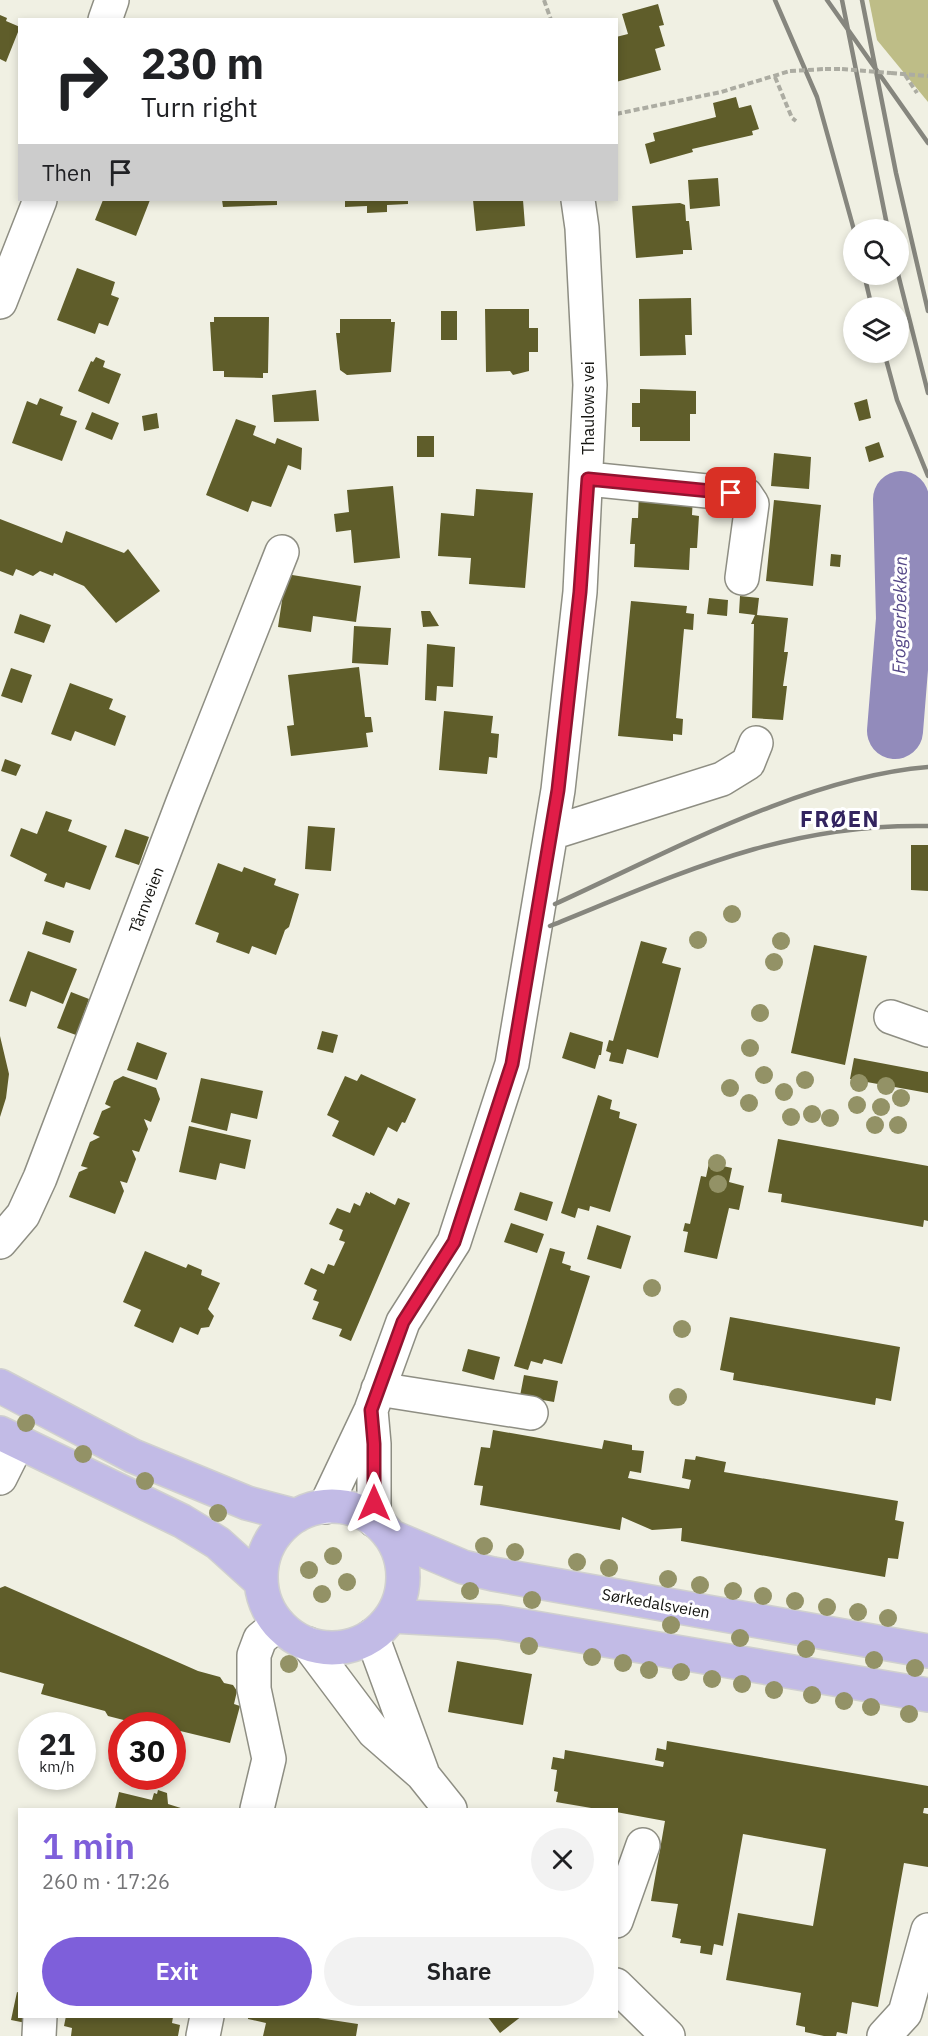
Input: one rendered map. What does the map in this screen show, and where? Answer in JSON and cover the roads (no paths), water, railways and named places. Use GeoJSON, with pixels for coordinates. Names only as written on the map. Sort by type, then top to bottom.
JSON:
{"type":"FeatureCollection","features":[{"type":"Feature","properties":{"kind":"main road"},"geometry":{"type":"LineString","coordinates":[[0,1386],[133,1456],[247,1503],[310,1512],[342,1507],[382,1528],[400,1555],[403,1576],[400,1597],[382,1626],[352,1646],[330,1648],[308,1644],[292,1636],[278,1624],[266,1604],[261,1582],[264,1556],[276,1533],[310,1512]]}},
{"type":"Feature","properties":{"kind":"main road"},"geometry":{"type":"LineString","coordinates":[[9,1438],[182,1521],[225,1548],[261,1582]]}},
{"type":"Feature","properties":{"kind":"main road","name":"Sørkedalsveien"},"geometry":{"type":"LineString","coordinates":[[382,1528],[463,1568],[928,1651]]}},
{"type":"Feature","properties":{"kind":"main road"},"geometry":{"type":"LineString","coordinates":[[382,1626],[499,1622],[928,1695]]}},
{"type":"Feature","properties":{"kind":"street"},"geometry":{"type":"LineString","coordinates":[[0,302],[40,201]]}},
{"type":"Feature","properties":{"kind":"street","name":"Thaulows vei"},"geometry":{"type":"LineString","coordinates":[[310,1512],[374,1399],[403,1322],[454,1242],[512,1064],[551,833],[580,592],[588,479],[590,385],[582,228],[578,201]]}},
{"type":"Feature","properties":{"kind":"street"},"geometry":{"type":"LineString","coordinates":[[588,479],[633,481],[746,495],[752,504],[742,578]]}},
{"type":"Feature","properties":{"kind":"street","name":"Tårnveien"},"geometry":{"type":"LineString","coordinates":[[0,1242],[23,1215],[40,1178],[183,802],[282,552]]}},
{"type":"Feature","properties":{"kind":"street"},"geometry":{"type":"LineString","coordinates":[[551,833],[722,779],[748,763],[756,743]]}},
{"type":"Feature","properties":{"kind":"street"},"geometry":{"type":"LineString","coordinates":[[891,1017],[928,1030]]}},
{"type":"Feature","properties":{"kind":"street"},"geometry":{"type":"LineString","coordinates":[[374,1399],[531,1413]]}},
{"type":"Feature","properties":{"kind":"street","name":"Thaulows vei"},"geometry":{"type":"LineString","coordinates":[[374,1399],[374,1444],[382,1528]]}},
{"type":"Feature","properties":{"kind":"street"},"geometry":{"type":"LineString","coordinates":[[0,1478],[9,1438]]}},
{"type":"Feature","properties":{"kind":"street"},"geometry":{"type":"LineString","coordinates":[[257,1808],[269,1759],[254,1689],[254,1655],[260,1639],[278,1624]]}},
{"type":"Feature","properties":{"kind":"street"},"geometry":{"type":"LineString","coordinates":[[382,1626],[422,1774]]}},
{"type":"Feature","properties":{"kind":"street"},"geometry":{"type":"LineString","coordinates":[[308,1644],[374,1732],[422,1774],[449,1808]]}},
{"type":"Feature","properties":{"kind":"street"},"geometry":{"type":"LineString","coordinates":[[618,1916],[642,1845]]}},
{"type":"Feature","properties":{"kind":"street"},"geometry":{"type":"LineString","coordinates":[[884,2036],[905,2013],[928,1930]]}},
{"type":"Feature","properties":{"kind":"street"},"geometry":{"type":"LineString","coordinates":[[618,1987],[659,2025],[691,2036]]}},
{"type":"Feature","properties":{"kind":"street"},"geometry":{"type":"LineString","coordinates":[[39,2036],[40,2018]]}},
{"type":"Feature","properties":{"kind":"street"},"geometry":{"type":"LineString","coordinates":[[203,2036],[207,2018]]}},
{"type":"Feature","properties":{"kind":"waterway","name":"Frognerbekken"},"geometry":{"type":"LineString","coordinates":[[895,731],[904,619],[901,499]]}},
{"type":"Feature","properties":{"kind":"railway"},"geometry":{"type":"LineString","coordinates":[[775,0],[817,97],[851,219]]}},
{"type":"Feature","properties":{"kind":"railway"},"geometry":{"type":"LineString","coordinates":[[827,0],[928,143]]}},
{"type":"Feature","properties":{"kind":"railway"},"geometry":{"type":"LineString","coordinates":[[842,0],[886,219]]}},
{"type":"Feature","properties":{"kind":"railway"},"geometry":{"type":"LineString","coordinates":[[862,0],[896,173],[928,311]]}},
{"type":"Feature","properties":{"kind":"railway"},"geometry":{"type":"LineString","coordinates":[[867,285],[869,297]]}},
{"type":"Feature","properties":{"kind":"railway"},"geometry":{"type":"LineString","coordinates":[[901,285],[928,393]]}},
{"type":"Feature","properties":{"kind":"railway"},"geometry":{"type":"LineString","coordinates":[[887,363],[897,400],[928,476]]}},
{"type":"Feature","properties":{"kind":"railway"},"geometry":{"type":"LineString","coordinates":[[555,904],[690,841],[785,801],[834,785],[881,774],[928,767]]}},
{"type":"Feature","properties":{"kind":"railway"},"geometry":{"type":"LineString","coordinates":[[550,926],[733,855],[826,833],[876,827],[928,826]]}},
{"type":"Feature","properties":{"kind":"district","name":"FRØEN"},"geometry":{"type":"Point","coordinates":[840,819]}}]}
